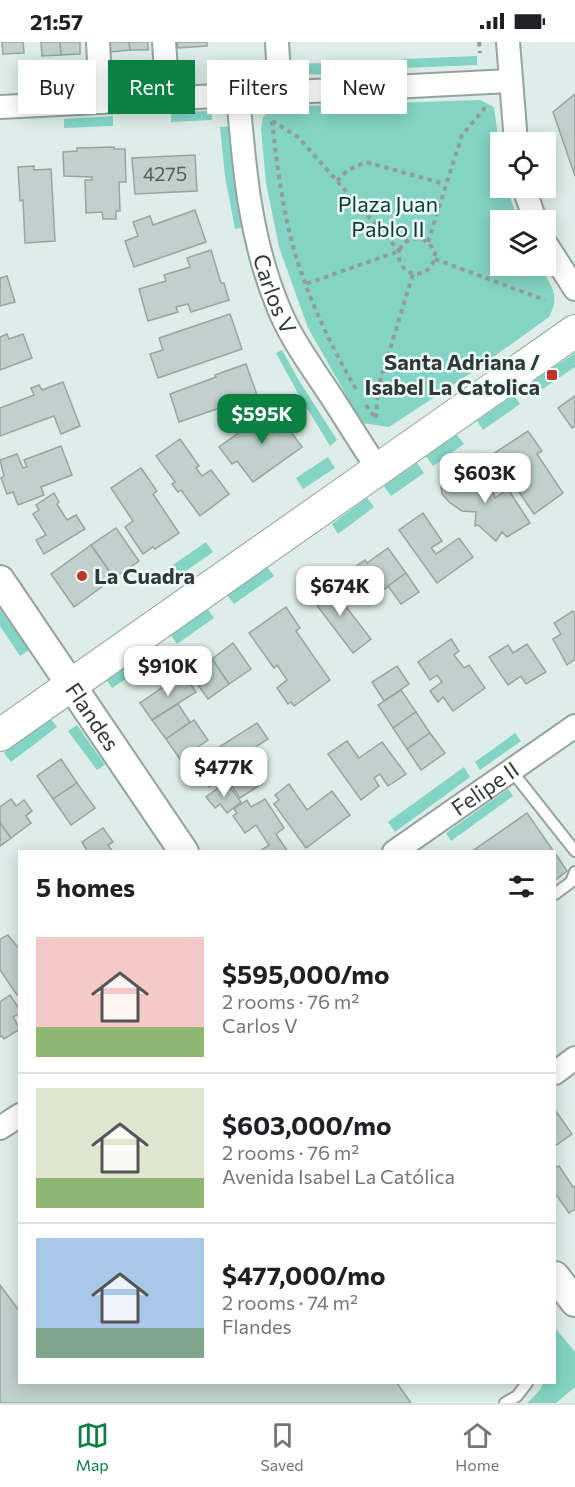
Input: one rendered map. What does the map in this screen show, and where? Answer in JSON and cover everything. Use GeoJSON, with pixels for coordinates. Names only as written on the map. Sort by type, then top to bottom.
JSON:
{"type":"FeatureCollection","features":[{"type":"Feature","properties":{"kind":"main road"},"geometry":{"type":"LineString","coordinates":[[0,735],[575,331]]}},
{"type":"Feature","properties":{"kind":"street"},"geometry":{"type":"LineString","coordinates":[[98,42],[101,102]]}},
{"type":"Feature","properties":{"kind":"street"},"geometry":{"type":"LineString","coordinates":[[164,42],[165,60]]}},
{"type":"Feature","properties":{"kind":"street"},"geometry":{"type":"LineString","coordinates":[[277,42],[278,60]]}},
{"type":"Feature","properties":{"kind":"street"},"geometry":{"type":"LineString","coordinates":[[508,42],[515,132]]}},
{"type":"Feature","properties":{"kind":"street"},"geometry":{"type":"LineString","coordinates":[[309,91],[510,81]]}},
{"type":"Feature","properties":{"kind":"street"},"geometry":{"type":"LineString","coordinates":[[0,107],[108,102]]}},
{"type":"Feature","properties":{"kind":"street","name":"Carlos V"},"geometry":{"type":"LineString","coordinates":[[239,114],[243,168],[249,204],[258,243],[279,308],[292,336],[378,469]]}},
{"type":"Feature","properties":{"kind":"street"},"geometry":{"type":"LineString","coordinates":[[556,260],[575,290]]}},
{"type":"Feature","properties":{"kind":"street","name":"Flandes"},"geometry":{"type":"LineString","coordinates":[[0,580],[183,850]]}},
{"type":"Feature","properties":{"kind":"street","name":"Felipe II"},"geometry":{"type":"LineString","coordinates":[[397,850],[575,726]]}},
{"type":"Feature","properties":{"kind":"street"},"geometry":{"type":"LineString","coordinates":[[556,1071],[575,1058]]}},
{"type":"Feature","properties":{"kind":"street"},"geometry":{"type":"LineString","coordinates":[[0,1128],[18,1116]]}},
{"type":"Feature","properties":{"kind":"street"},"geometry":{"type":"LineString","coordinates":[[556,1277],[575,1302]]}},
{"type":"Feature","properties":{"kind":"lane"},"geometry":{"type":"LineString","coordinates":[[511,770],[575,851]]}},
{"type":"Feature","properties":{"kind":"lane"},"geometry":{"type":"LineString","coordinates":[[556,893],[571,882],[575,872]]}},
{"type":"Feature","properties":{"kind":"lane"},"geometry":{"type":"LineString","coordinates":[[505,1403],[517,1396],[526,1384]]}},
{"type":"Feature","properties":{"kind":"path"},"geometry":{"type":"LineString","coordinates":[[479,42],[480,53]]}},
{"type":"Feature","properties":{"kind":"path"},"geometry":{"type":"LineString","coordinates":[[428,242],[462,135],[484,109],[482,82]]}},
{"type":"Feature","properties":{"kind":"path"},"geometry":{"type":"LineString","coordinates":[[360,396],[321,324],[296,256],[282,195],[272,121],[298,137],[399,251]]}},
{"type":"Feature","properties":{"kind":"path"},"geometry":{"type":"LineString","coordinates":[[337,181],[348,170],[366,162],[445,184]]}},
{"type":"Feature","properties":{"kind":"path"},"geometry":{"type":"LineString","coordinates":[[417,238],[428,242],[435,259],[433,264],[425,272],[413,274],[403,268],[399,251],[406,241],[417,238]]}},
{"type":"Feature","properties":{"kind":"path"},"geometry":{"type":"LineString","coordinates":[[306,284],[399,251]]}},
{"type":"Feature","properties":{"kind":"path"},"geometry":{"type":"LineString","coordinates":[[435,259],[545,300]]}},
{"type":"Feature","properties":{"kind":"path"},"geometry":{"type":"LineString","coordinates":[[365,403],[376,419],[378,388],[413,274]]}},
{"type":"Feature","properties":{"kind":"green space"},"geometry":{"type":"Polygon","coordinates":[[[477,56],[477,65],[407,68],[407,60],[403,59],[477,56]]]}},
{"type":"Feature","properties":{"kind":"green space"},"geometry":{"type":"Polygon","coordinates":[[[309,63],[321,63],[321,74],[309,74],[309,63]]]}},
{"type":"Feature","properties":{"kind":"green space","name":"Plaza Juan Pablo II"},"geometry":{"type":"Polygon","coordinates":[[[480,100],[494,107],[497,132],[490,132],[490,198],[510,198],[515,210],[490,210],[490,276],[545,276],[553,290],[554,302],[549,317],[474,371],[389,427],[362,423],[308,328],[279,247],[266,183],[261,129],[263,117],[267,114],[309,114],[309,106],[321,105],[321,114],[407,114],[407,102],[480,100]]]}},
{"type":"Feature","properties":{"kind":"green space"},"geometry":{"type":"Polygon","coordinates":[[[195,111],[207,111],[207,114],[212,114],[212,120],[171,122],[171,114],[195,114],[195,111]]]}},
{"type":"Feature","properties":{"kind":"green space"},"geometry":{"type":"Polygon","coordinates":[[[113,116],[113,126],[64,128],[64,119],[113,116]]]}},
{"type":"Feature","properties":{"kind":"green space"},"geometry":{"type":"Polygon","coordinates":[[[230,126],[233,170],[244,227],[235,229],[225,176],[220,127],[230,126]]]}},
{"type":"Feature","properties":{"kind":"green space"},"geometry":{"type":"Polygon","coordinates":[[[282,350],[337,440],[330,446],[276,353],[282,350]]]}},
{"type":"Feature","properties":{"kind":"green space"},"geometry":{"type":"Polygon","coordinates":[[[575,353],[575,367],[538,392],[531,382],[575,353]]]}},
{"type":"Feature","properties":{"kind":"green space"},"geometry":{"type":"Polygon","coordinates":[[[514,395],[520,404],[483,430],[477,421],[514,395]]]}},
{"type":"Feature","properties":{"kind":"green space"},"geometry":{"type":"Polygon","coordinates":[[[457,435],[464,444],[433,466],[426,456],[457,435]]]}},
{"type":"Feature","properties":{"kind":"green space"},"geometry":{"type":"Polygon","coordinates":[[[328,457],[335,468],[303,489],[296,478],[328,457]]]}},
{"type":"Feature","properties":{"kind":"green space"},"geometry":{"type":"Polygon","coordinates":[[[417,463],[424,473],[391,496],[384,486],[417,463]]]}},
{"type":"Feature","properties":{"kind":"green space"},"geometry":{"type":"Polygon","coordinates":[[[367,498],[374,507],[338,534],[332,524],[367,498]]]}},
{"type":"Feature","properties":{"kind":"green space"},"geometry":{"type":"Polygon","coordinates":[[[206,542],[213,552],[177,577],[170,567],[206,542]]]}},
{"type":"Feature","properties":{"kind":"green space"},"geometry":{"type":"Polygon","coordinates":[[[267,567],[274,576],[234,604],[227,595],[267,567]]]}},
{"type":"Feature","properties":{"kind":"green space"},"geometry":{"type":"Polygon","coordinates":[[[207,608],[214,618],[177,644],[170,634],[207,608]]]}},
{"type":"Feature","properties":{"kind":"green space"},"geometry":{"type":"Polygon","coordinates":[[[0,609],[29,650],[20,656],[0,626],[0,609]]]}},
{"type":"Feature","properties":{"kind":"green space"},"geometry":{"type":"Polygon","coordinates":[[[141,655],[145,656],[150,663],[112,688],[106,679],[141,655]]]}},
{"type":"Feature","properties":{"kind":"green space"},"geometry":{"type":"Polygon","coordinates":[[[50,718],[57,727],[11,762],[4,753],[50,718]]]}},
{"type":"Feature","properties":{"kind":"green space"},"geometry":{"type":"Polygon","coordinates":[[[77,725],[105,765],[97,770],[68,731],[77,725]]]}},
{"type":"Feature","properties":{"kind":"green space"},"geometry":{"type":"Polygon","coordinates":[[[515,733],[521,741],[480,770],[475,762],[515,733]]]}},
{"type":"Feature","properties":{"kind":"green space"},"geometry":{"type":"Polygon","coordinates":[[[464,767],[470,777],[395,832],[388,822],[464,767]]]}},
{"type":"Feature","properties":{"kind":"green space"},"geometry":{"type":"Polygon","coordinates":[[[508,789],[513,796],[451,841],[446,833],[508,789]]]}},
{"type":"Feature","properties":{"kind":"green space"},"geometry":{"type":"Polygon","coordinates":[[[556,1329],[575,1352],[575,1387],[556,1403],[527,1403],[540,1390],[543,1384],[556,1384],[556,1329]]]}},
{"type":"Feature","properties":{"kind":"building"},"geometry":{"type":"Polygon","coordinates":[[[2,42],[23,42],[24,53],[3,54],[2,42]]]}},
{"type":"Feature","properties":{"kind":"building"},"geometry":{"type":"Polygon","coordinates":[[[41,42],[60,42],[61,55],[42,56],[41,42]]]}},
{"type":"Feature","properties":{"kind":"building"},"geometry":{"type":"Polygon","coordinates":[[[60,42],[80,42],[80,54],[61,55],[60,42]]]}},
{"type":"Feature","properties":{"kind":"building"},"geometry":{"type":"Polygon","coordinates":[[[110,42],[129,42],[130,50],[110,52],[110,42]]]}},
{"type":"Feature","properties":{"kind":"building"},"geometry":{"type":"Polygon","coordinates":[[[129,42],[148,42],[148,50],[130,50],[129,42]]]}},
{"type":"Feature","properties":{"kind":"building"},"geometry":{"type":"Polygon","coordinates":[[[177,42],[207,42],[207,46],[178,48],[177,42]]]}},
{"type":"Feature","properties":{"kind":"building"},"geometry":{"type":"Polygon","coordinates":[[[575,94],[575,176],[553,112],[575,94]]]}},
{"type":"Feature","properties":{"kind":"building"},"geometry":{"type":"Polygon","coordinates":[[[114,147],[114,149],[125,149],[126,182],[119,182],[120,211],[116,211],[116,219],[103,219],[102,212],[86,213],[85,180],[92,180],[92,177],[64,176],[63,152],[77,151],[77,148],[114,147]]]}},
{"type":"Feature","properties":{"kind":"building"},"geometry":{"type":"Polygon","coordinates":[[[195,155],[197,191],[135,194],[132,158],[195,155]]]}},
{"type":"Feature","properties":{"kind":"building"},"geometry":{"type":"Polygon","coordinates":[[[34,166],[34,170],[51,169],[55,241],[25,243],[23,200],[20,201],[18,167],[34,166]]]}},
{"type":"Feature","properties":{"kind":"building"},"geometry":{"type":"Polygon","coordinates":[[[195,210],[206,242],[134,267],[125,241],[138,236],[133,222],[150,216],[153,225],[195,210]]]}},
{"type":"Feature","properties":{"kind":"building"},"geometry":{"type":"Polygon","coordinates":[[[211,250],[229,300],[191,312],[188,304],[176,307],[178,312],[148,321],[139,289],[166,281],[164,275],[190,267],[187,258],[211,250]]]}},
{"type":"Feature","properties":{"kind":"building"},"geometry":{"type":"Polygon","coordinates":[[[7,276],[15,302],[0,306],[0,278],[7,276]]]}},
{"type":"Feature","properties":{"kind":"building"},"geometry":{"type":"Polygon","coordinates":[[[230,314],[242,349],[158,378],[150,354],[163,350],[159,338],[230,314]]]}},
{"type":"Feature","properties":{"kind":"building"},"geometry":{"type":"Polygon","coordinates":[[[7,334],[9,339],[23,334],[32,358],[0,370],[0,337],[7,334]]]}},
{"type":"Feature","properties":{"kind":"building"},"geometry":{"type":"Polygon","coordinates":[[[246,364],[257,395],[179,422],[170,394],[246,364]]]}},
{"type":"Feature","properties":{"kind":"building"},"geometry":{"type":"Polygon","coordinates":[[[63,382],[80,426],[61,434],[54,416],[0,436],[0,408],[34,395],[31,388],[39,385],[42,390],[63,382]]]}},
{"type":"Feature","properties":{"kind":"building"},"geometry":{"type":"Polygon","coordinates":[[[575,396],[575,426],[572,428],[558,408],[575,396]]]}},
{"type":"Feature","properties":{"kind":"building"},"geometry":{"type":"Polygon","coordinates":[[[274,408],[302,447],[253,482],[237,461],[232,464],[219,447],[274,408]]]}},
{"type":"Feature","properties":{"kind":"building"},"geometry":{"type":"Polygon","coordinates":[[[528,431],[542,451],[537,454],[563,493],[534,514],[493,454],[528,431]]]}},
{"type":"Feature","properties":{"kind":"building"},"geometry":{"type":"Polygon","coordinates":[[[180,439],[199,466],[196,468],[202,476],[211,470],[229,494],[200,516],[181,490],[178,492],[172,484],[175,482],[156,456],[180,439]]]}},
{"type":"Feature","properties":{"kind":"building"},"geometry":{"type":"Polygon","coordinates":[[[61,446],[72,475],[41,487],[44,495],[18,505],[13,492],[7,494],[1,478],[4,476],[0,460],[17,454],[23,468],[27,467],[24,460],[61,446]]]}},
{"type":"Feature","properties":{"kind":"building"},"geometry":{"type":"Polygon","coordinates":[[[141,468],[157,491],[153,494],[179,533],[143,554],[125,527],[133,521],[111,488],[141,468]]]}},
{"type":"Feature","properties":{"kind":"building"},"geometry":{"type":"Polygon","coordinates":[[[466,472],[486,480],[495,498],[508,489],[530,523],[507,537],[502,532],[496,541],[478,525],[475,526],[476,512],[462,511],[442,494],[441,486],[445,479],[451,474],[466,472]]]}},
{"type":"Feature","properties":{"kind":"building"},"geometry":{"type":"Polygon","coordinates":[[[54,493],[59,502],[57,504],[67,520],[76,515],[85,529],[44,554],[36,540],[46,535],[33,514],[39,510],[36,505],[54,493]]]}},
{"type":"Feature","properties":{"kind":"building"},"geometry":{"type":"Polygon","coordinates":[[[423,513],[442,541],[431,548],[436,554],[459,538],[473,557],[437,583],[399,530],[423,513]]]}},
{"type":"Feature","properties":{"kind":"building"},"geometry":{"type":"Polygon","coordinates":[[[116,528],[139,561],[114,578],[91,545],[116,528]]]}},
{"type":"Feature","properties":{"kind":"building","name":"La Cuadra"},"geometry":{"type":"Polygon","coordinates":[[[91,545],[114,578],[74,607],[51,574],[91,545]]]}},
{"type":"Feature","properties":{"kind":"building"},"geometry":{"type":"Polygon","coordinates":[[[388,548],[406,573],[385,589],[380,582],[368,591],[352,569],[365,560],[367,563],[388,548]]]}},
{"type":"Feature","properties":{"kind":"building"},"geometry":{"type":"Polygon","coordinates":[[[406,573],[419,592],[401,604],[388,586],[406,573]]]}},
{"type":"Feature","properties":{"kind":"building"},"geometry":{"type":"Polygon","coordinates":[[[327,582],[371,639],[353,653],[309,595],[327,582]]]}},
{"type":"Feature","properties":{"kind":"building"},"geometry":{"type":"Polygon","coordinates":[[[286,607],[300,628],[296,631],[330,680],[294,706],[291,702],[288,704],[277,688],[287,680],[277,665],[274,668],[249,633],[286,607]]]}},
{"type":"Feature","properties":{"kind":"building"},"geometry":{"type":"Polygon","coordinates":[[[573,611],[575,614],[575,659],[567,665],[553,639],[561,634],[554,623],[573,611]]]}},
{"type":"Feature","properties":{"kind":"building"},"geometry":{"type":"Polygon","coordinates":[[[451,639],[459,651],[454,655],[464,668],[469,665],[485,688],[453,711],[443,697],[438,702],[430,691],[442,682],[437,675],[430,680],[418,662],[451,639]]]}},
{"type":"Feature","properties":{"kind":"building"},"geometry":{"type":"Polygon","coordinates":[[[233,643],[251,669],[229,684],[212,659],[233,643]]]}},
{"type":"Feature","properties":{"kind":"building"},"geometry":{"type":"Polygon","coordinates":[[[527,644],[546,672],[526,684],[521,676],[508,685],[489,657],[508,645],[513,653],[527,644]]]}},
{"type":"Feature","properties":{"kind":"building"},"geometry":{"type":"Polygon","coordinates":[[[212,659],[229,684],[208,699],[190,674],[212,659]]]}},
{"type":"Feature","properties":{"kind":"building"},"geometry":{"type":"Polygon","coordinates":[[[397,666],[409,684],[384,701],[372,682],[397,666]]]}},
{"type":"Feature","properties":{"kind":"building"},"geometry":{"type":"Polygon","coordinates":[[[183,673],[196,692],[152,720],[140,703],[183,673]]]}},
{"type":"Feature","properties":{"kind":"building"},"geometry":{"type":"Polygon","coordinates":[[[401,690],[416,712],[393,728],[378,705],[401,690]]]}},
{"type":"Feature","properties":{"kind":"building"},"geometry":{"type":"Polygon","coordinates":[[[178,704],[190,722],[166,739],[152,720],[178,704]]]}},
{"type":"Feature","properties":{"kind":"building"},"geometry":{"type":"Polygon","coordinates":[[[416,712],[430,733],[407,749],[393,728],[416,712]]]}},
{"type":"Feature","properties":{"kind":"building"},"geometry":{"type":"Polygon","coordinates":[[[194,720],[208,740],[180,759],[166,739],[194,720]]]}},
{"type":"Feature","properties":{"kind":"building"},"geometry":{"type":"Polygon","coordinates":[[[257,723],[268,739],[251,750],[258,760],[251,765],[263,783],[240,798],[225,776],[209,787],[196,767],[215,755],[213,751],[257,723]]]}},
{"type":"Feature","properties":{"kind":"building"},"geometry":{"type":"Polygon","coordinates":[[[430,733],[445,753],[421,770],[407,749],[430,733]]]}},
{"type":"Feature","properties":{"kind":"building"},"geometry":{"type":"Polygon","coordinates":[[[347,741],[359,758],[382,742],[406,774],[388,786],[380,774],[374,778],[379,786],[361,800],[328,754],[347,741]]]}},
{"type":"Feature","properties":{"kind":"building"},"geometry":{"type":"Polygon","coordinates":[[[61,759],[77,783],[53,799],[37,776],[61,759]]]}},
{"type":"Feature","properties":{"kind":"building"},"geometry":{"type":"Polygon","coordinates":[[[226,782],[241,802],[227,813],[220,804],[215,808],[206,797],[226,782]]]}},
{"type":"Feature","properties":{"kind":"building"},"geometry":{"type":"Polygon","coordinates":[[[77,783],[95,808],[71,825],[53,799],[77,783]]]}},
{"type":"Feature","properties":{"kind":"building"},"geometry":{"type":"Polygon","coordinates":[[[289,784],[307,810],[332,791],[350,815],[306,848],[274,804],[279,800],[275,795],[289,784]]]}},
{"type":"Feature","properties":{"kind":"building"},"geometry":{"type":"Polygon","coordinates":[[[11,799],[16,806],[24,800],[32,811],[26,816],[31,823],[11,838],[0,823],[0,807],[11,799]]]}},
{"type":"Feature","properties":{"kind":"building"},"geometry":{"type":"Polygon","coordinates":[[[265,799],[284,828],[276,834],[287,850],[262,850],[269,845],[256,825],[245,833],[233,816],[237,813],[234,809],[247,800],[251,807],[265,799]]]}},
{"type":"Feature","properties":{"kind":"building"},"geometry":{"type":"Polygon","coordinates":[[[527,813],[553,850],[474,850],[527,813]]]}},
{"type":"Feature","properties":{"kind":"building"},"geometry":{"type":"Polygon","coordinates":[[[0,823],[11,838],[0,846],[0,823]]]}},
{"type":"Feature","properties":{"kind":"building"},"geometry":{"type":"Polygon","coordinates":[[[103,828],[113,842],[108,845],[112,850],[87,850],[82,842],[103,828]]]}},
{"type":"Feature","properties":{"kind":"building"},"geometry":{"type":"Polygon","coordinates":[[[556,854],[567,871],[556,879],[556,854]]]}},
{"type":"Feature","properties":{"kind":"building"},"geometry":{"type":"Polygon","coordinates":[[[8,935],[18,948],[17,995],[0,970],[0,939],[8,935]]]}},
{"type":"Feature","properties":{"kind":"building"},"geometry":{"type":"Polygon","coordinates":[[[10,995],[18,1007],[18,1014],[13,1017],[18,1030],[4,1039],[0,1037],[0,1002],[10,995]]]}},
{"type":"Feature","properties":{"kind":"building"},"geometry":{"type":"Polygon","coordinates":[[[556,1111],[572,1134],[556,1145],[556,1111]]]}},
{"type":"Feature","properties":{"kind":"building"},"geometry":{"type":"Polygon","coordinates":[[[559,1166],[573,1187],[575,1186],[575,1209],[569,1213],[556,1194],[556,1168],[559,1166]]]}},
{"type":"Feature","properties":{"kind":"building"},"geometry":{"type":"Polygon","coordinates":[[[0,1285],[18,1309],[18,1384],[398,1384],[411,1403],[0,1403],[0,1285]]]}},
{"type":"Feature","properties":{"kind":"place","name":"Santa Adriana / Isabel La Catolica"},"geometry":{"type":"Point","coordinates":[552,375]}},
{"type":"Feature","properties":{"kind":"place","name":"La Cuadra"},"geometry":{"type":"Point","coordinates":[82,576]}}]}
